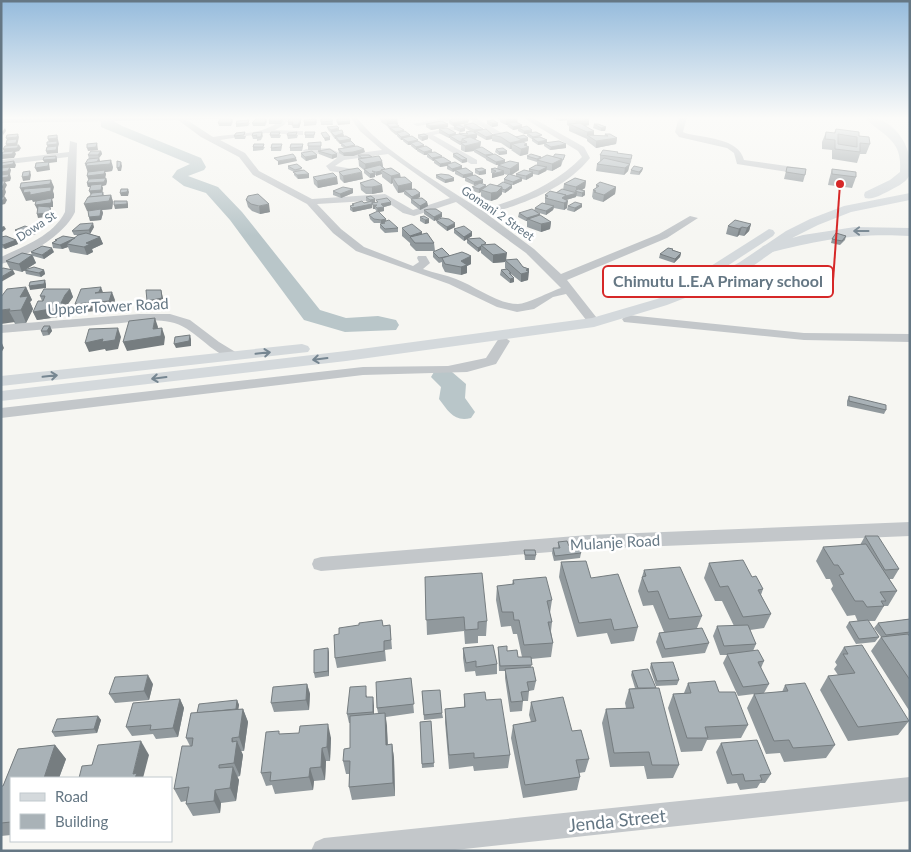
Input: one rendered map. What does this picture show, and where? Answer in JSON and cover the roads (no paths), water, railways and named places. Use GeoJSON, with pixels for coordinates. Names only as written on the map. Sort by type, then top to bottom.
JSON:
{"type":"FeatureCollection","features":[{"type":"Feature","properties":{"kind":"highway"},"geometry":{"type":"LineString","coordinates":[[870,195],[893,184],[906,173],[910,157]]}},
{"type":"Feature","properties":{"kind":"highway"},"geometry":{"type":"LineString","coordinates":[[768,249],[796,239],[825,233],[855,231],[910,232]]}},
{"type":"Feature","properties":{"kind":"main road"},"geometry":{"type":"LineString","coordinates":[[1,396],[346,356],[504,341],[565,333],[628,319],[705,291],[780,226],[804,216],[870,195],[910,189]]}},
{"type":"Feature","properties":{"kind":"main road"},"geometry":{"type":"LineString","coordinates":[[346,356],[590,317],[768,249],[790,234],[814,222],[848,209],[888,199],[910,196]]}},
{"type":"Feature","properties":{"kind":"main road"},"geometry":{"type":"LineString","coordinates":[[1,381],[590,317]]}},
{"type":"Feature","properties":{"kind":"street"},"geometry":{"type":"LineString","coordinates":[[1,163],[50,157]]}},
{"type":"Feature","properties":{"kind":"street","name":"Dowa St"},"geometry":{"type":"LineString","coordinates":[[1,262],[54,232],[67,221],[70,212],[71,157]]}},
{"type":"Feature","properties":{"kind":"street"},"geometry":{"type":"LineString","coordinates":[[243,157],[256,173],[310,202],[337,231],[360,249],[414,270],[453,282],[501,304],[517,308],[530,306],[568,290]]}},
{"type":"Feature","properties":{"kind":"street"},"geometry":{"type":"LineString","coordinates":[[350,157],[342,158],[330,166],[333,169],[350,171]]}},
{"type":"Feature","properties":{"kind":"street","name":"Gomani 2 Street"},"geometry":{"type":"LineString","coordinates":[[397,157],[529,250],[560,278],[590,317]]}},
{"type":"Feature","properties":{"kind":"street"},"geometry":{"type":"LineString","coordinates":[[465,157],[474,162]]}},
{"type":"Feature","properties":{"kind":"street"},"geometry":{"type":"LineString","coordinates":[[478,214],[523,199],[570,172],[585,157]]}},
{"type":"Feature","properties":{"kind":"street"},"geometry":{"type":"LineString","coordinates":[[739,157],[740,162],[801,171]]}},
{"type":"Feature","properties":{"kind":"street"},"geometry":{"type":"LineString","coordinates":[[310,202],[385,197],[394,200],[407,212],[414,213],[456,199]]}},
{"type":"Feature","properties":{"kind":"street"},"geometry":{"type":"LineString","coordinates":[[560,278],[580,268],[618,256],[693,218]]}},
{"type":"Feature","properties":{"kind":"street"},"geometry":{"type":"LineString","coordinates":[[414,270],[425,263],[422,258]]}},
{"type":"Feature","properties":{"kind":"street","name":"Upper Tower Road"},"geometry":{"type":"LineString","coordinates":[[1,329],[145,318],[170,318],[186,323],[214,345],[235,356]]}},
{"type":"Feature","properties":{"kind":"street"},"geometry":{"type":"LineString","coordinates":[[628,319],[787,336],[863,340],[910,338]]}},
{"type":"Feature","properties":{"kind":"street"},"geometry":{"type":"LineString","coordinates":[[1,413],[363,371],[432,371],[467,368],[491,361],[504,341]]}},
{"type":"Feature","properties":{"kind":"street","name":"Mulanje Road"},"geometry":{"type":"LineString","coordinates":[[321,564],[588,542],[910,529]]}},
{"type":"Feature","properties":{"kind":"street","name":"Jenda Street"},"geometry":{"type":"LineString","coordinates":[[324,851],[910,789]]}},
{"type":"Feature","properties":{"kind":"waterway"},"geometry":{"type":"LineString","coordinates":[[187,157],[196,161],[199,167],[182,173],[180,177],[189,183],[212,190],[236,216],[312,315],[345,325],[378,323],[388,325]]}},
{"type":"Feature","properties":{"kind":"waterway"},"geometry":{"type":"LineString","coordinates":[[443,377],[454,384],[452,399],[462,412]]}},
{"type":"Feature","properties":{"kind":"place","name":"Chimutu L.E.A Primary school"},"geometry":{"type":"Point","coordinates":[840,184]}}]}
